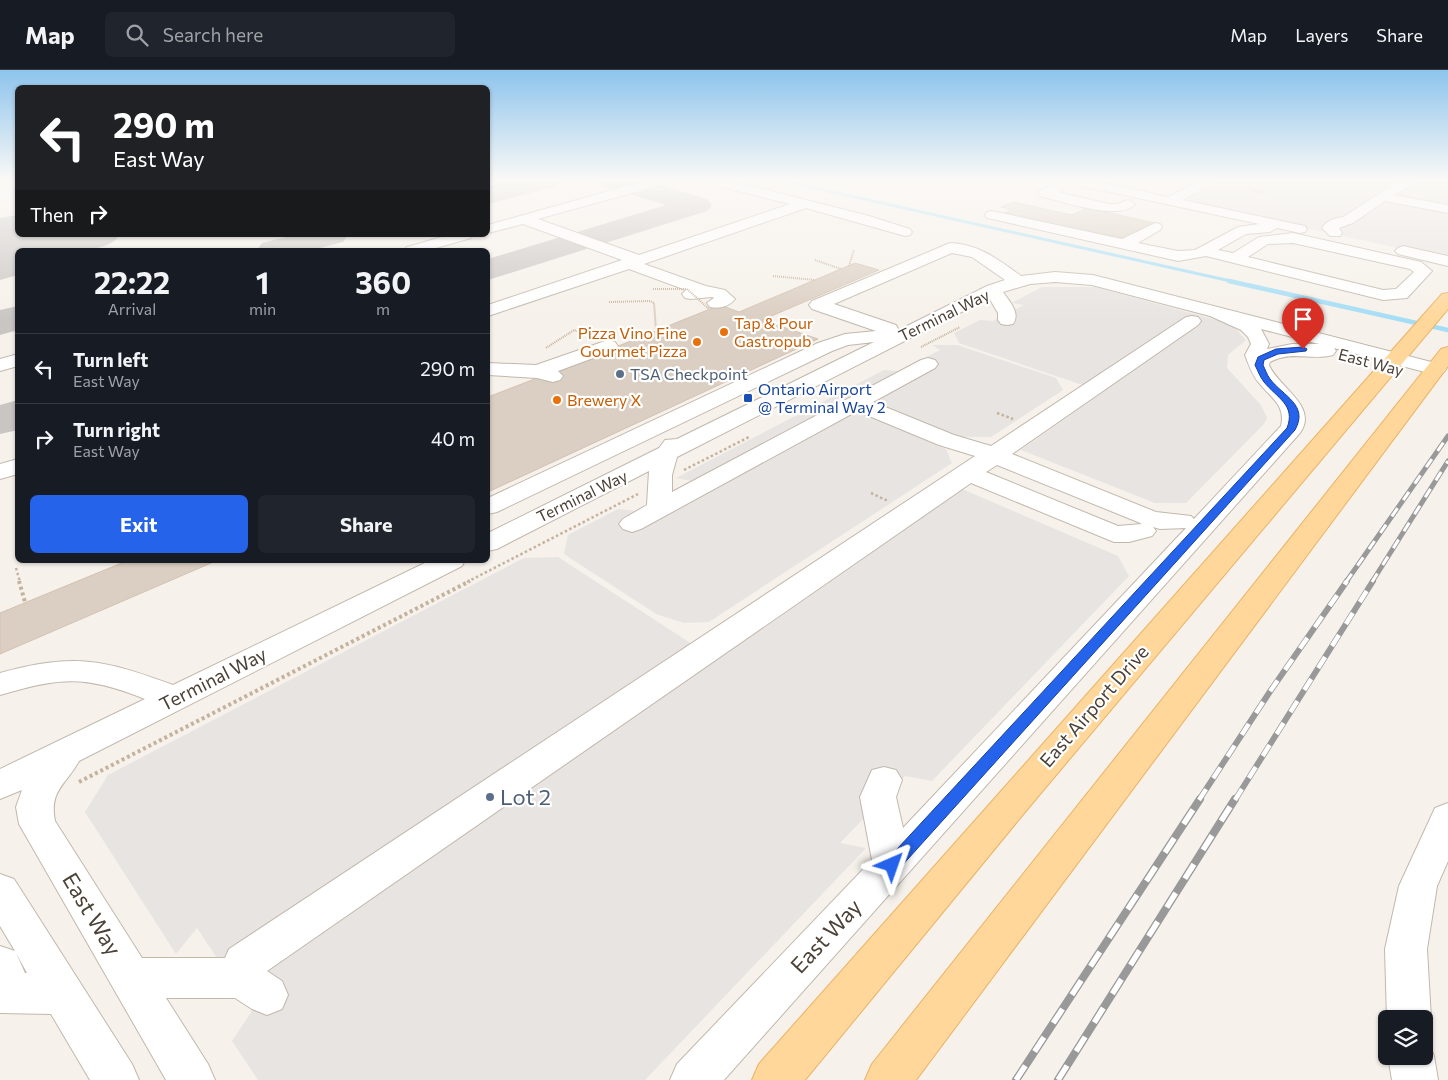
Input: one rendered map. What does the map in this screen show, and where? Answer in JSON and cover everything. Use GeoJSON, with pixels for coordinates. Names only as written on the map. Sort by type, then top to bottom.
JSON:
{"type":"FeatureCollection","features":[{"type":"Feature","properties":{"kind":"main road","name":"East Airport Drive"},"geometry":{"type":"LineString","coordinates":[[775,1080],[1023,789],[1448,298]]}},
{"type":"Feature","properties":{"kind":"main road"},"geometry":{"type":"LineString","coordinates":[[888,1080],[1437,366]]}},
{"type":"Feature","properties":{"kind":"street"},"geometry":{"type":"LineString","coordinates":[[545,227],[633,262],[696,292],[711,291],[724,296],[726,300],[713,306]]}},
{"type":"Feature","properties":{"kind":"street"},"geometry":{"type":"LineString","coordinates":[[490,310],[736,227]]}},
{"type":"Feature","properties":{"kind":"street"},"geometry":{"type":"LineString","coordinates":[[890,227],[974,251],[1018,280]]}},
{"type":"Feature","properties":{"kind":"street"},"geometry":{"type":"LineString","coordinates":[[1045,227],[1162,254],[1185,256],[1204,251],[1243,230],[1296,228]]}},
{"type":"Feature","properties":{"kind":"street"},"geometry":{"type":"LineString","coordinates":[[1292,227],[1333,234],[1448,261]]}},
{"type":"Feature","properties":{"kind":"street"},"geometry":{"type":"LineString","coordinates":[[1333,234],[1343,227]]}},
{"type":"Feature","properties":{"kind":"street"},"geometry":{"type":"LineString","coordinates":[[1122,245],[1155,228]]}},
{"type":"Feature","properties":{"kind":"street"},"geometry":{"type":"LineString","coordinates":[[419,248],[459,237]]}},
{"type":"Feature","properties":{"kind":"street"},"geometry":{"type":"LineString","coordinates":[[1204,251],[1235,259],[1383,295],[1400,294],[1424,271],[1415,265],[1293,238],[1264,240],[1235,259]]}},
{"type":"Feature","properties":{"kind":"street"},"geometry":{"type":"LineString","coordinates":[[1162,254],[1186,240]]}},
{"type":"Feature","properties":{"kind":"street"},"geometry":{"type":"LineString","coordinates":[[888,329],[818,305],[938,242]]}},
{"type":"Feature","properties":{"kind":"street","name":"Terminal Way"},"geometry":{"type":"LineString","coordinates":[[490,542],[665,454],[917,355],[961,306],[1018,280],[1049,276],[1078,278],[1131,289],[1202,316],[1391,362]]}},
{"type":"Feature","properties":{"kind":"street"},"geometry":{"type":"LineString","coordinates":[[993,290],[1007,313],[1007,320]]}},
{"type":"Feature","properties":{"kind":"street"},"geometry":{"type":"LineString","coordinates":[[490,506],[825,347],[906,324],[938,309],[961,306]]}},
{"type":"Feature","properties":{"kind":"street"},"geometry":{"type":"LineString","coordinates":[[131,978],[255,979],[985,461],[1202,316],[1240,322],[1258,334],[1260,344],[1255,355],[1259,365]]}},
{"type":"Feature","properties":{"kind":"street"},"geometry":{"type":"LineString","coordinates":[[861,338],[917,355]]}},
{"type":"Feature","properties":{"kind":"street"},"geometry":{"type":"LineString","coordinates":[[490,369],[546,373],[576,346],[603,349]]}},
{"type":"Feature","properties":{"kind":"street","name":"East Way"},"geometry":{"type":"LineString","coordinates":[[693,1080],[1292,428],[1295,419],[1294,411],[1290,404],[1266,380],[1259,365],[1261,359],[1276,351],[1303,349],[1334,352],[1391,362],[1437,366]]}},
{"type":"Feature","properties":{"kind":"street"},"geometry":{"type":"LineString","coordinates":[[632,524],[856,403],[917,355]]}},
{"type":"Feature","properties":{"kind":"street"},"geometry":{"type":"LineString","coordinates":[[0,365],[15,361]]}},
{"type":"Feature","properties":{"kind":"street"},"geometry":{"type":"LineString","coordinates":[[856,403],[947,440],[1114,534],[1129,534],[1175,523],[1235,490]]}},
{"type":"Feature","properties":{"kind":"street"},"geometry":{"type":"LineString","coordinates":[[660,509],[660,468],[665,454],[674,444],[679,424],[688,413]]}},
{"type":"Feature","properties":{"kind":"street"},"geometry":{"type":"LineString","coordinates":[[985,461],[1136,522],[1155,527],[1175,523]]}},
{"type":"Feature","properties":{"kind":"street"},"geometry":{"type":"LineString","coordinates":[[0,472],[15,467]]}},
{"type":"Feature","properties":{"kind":"street"},"geometry":{"type":"LineString","coordinates":[[332,620],[410,563]]}},
{"type":"Feature","properties":{"kind":"street","name":"Terminal Way"},"geometry":{"type":"LineString","coordinates":[[0,786],[73,767],[174,698],[446,563]]}},
{"type":"Feature","properties":{"kind":"street"},"geometry":{"type":"LineString","coordinates":[[0,684],[55,671],[97,671],[120,677],[174,698]]}},
{"type":"Feature","properties":{"kind":"street","name":"East Way"},"geometry":{"type":"LineString","coordinates":[[73,767],[41,785],[34,807],[37,824],[192,1080]]}},
{"type":"Feature","properties":{"kind":"street"},"geometry":{"type":"LineString","coordinates":[[884,780],[878,797],[892,865]]}},
{"type":"Feature","properties":{"kind":"street"},"geometry":{"type":"LineString","coordinates":[[1408,1010],[1406,949],[1418,886],[1446,825]]}},
{"type":"Feature","properties":{"kind":"street"},"geometry":{"type":"LineString","coordinates":[[0,891],[116,1080]]}},
{"type":"Feature","properties":{"kind":"street"},"geometry":{"type":"LineString","coordinates":[[4,984],[63,994]]}},
{"type":"Feature","properties":{"kind":"street"},"geometry":{"type":"LineString","coordinates":[[1413,1065],[1415,1080]]}},
{"type":"Feature","properties":{"kind":"path"},"geometry":{"type":"LineString","coordinates":[[849,266],[854,250]]}},
{"type":"Feature","properties":{"kind":"path"},"geometry":{"type":"LineString","coordinates":[[815,260],[841,269]]}},
{"type":"Feature","properties":{"kind":"path"},"geometry":{"type":"LineString","coordinates":[[773,276],[815,280]]}},
{"type":"Feature","properties":{"kind":"path"},"geometry":{"type":"LineString","coordinates":[[653,289],[687,289],[713,306]]}},
{"type":"Feature","properties":{"kind":"path"},"geometry":{"type":"LineString","coordinates":[[609,302],[650,301],[654,303],[656,330]]}},
{"type":"Feature","properties":{"kind":"path"},"geometry":{"type":"LineString","coordinates":[[917,355],[961,327]]}},
{"type":"Feature","properties":{"kind":"path"},"geometry":{"type":"LineString","coordinates":[[997,413],[1014,419]]}},
{"type":"Feature","properties":{"kind":"path"},"geometry":{"type":"LineString","coordinates":[[73,767],[660,482],[744,439]]}},
{"type":"Feature","properties":{"kind":"path"},"geometry":{"type":"LineString","coordinates":[[871,493],[889,501]]}},
{"type":"Feature","properties":{"kind":"path"},"geometry":{"type":"LineString","coordinates":[[16,568],[25,602]]}},
{"type":"Feature","properties":{"kind":"shaded area"},"geometry":{"type":"Polygon","coordinates":[[[1302,227],[1448,227],[1448,255],[1435,256],[1302,227]]]}},
{"type":"Feature","properties":{"kind":"shaded area"},"geometry":{"type":"Polygon","coordinates":[[[1042,287],[1095,287],[1231,324],[1246,340],[1228,355],[1227,368],[1261,405],[1267,418],[1264,424],[1186,503],[1155,503],[1021,450],[1103,392],[959,343],[954,333],[980,320],[993,321],[1024,305],[1011,303],[1042,287]]]}},
{"type":"Feature","properties":{"kind":"shaded area"},"geometry":{"type":"Polygon","coordinates":[[[932,345],[957,345],[1056,378],[1063,390],[991,437],[961,437],[876,403],[858,412],[946,449],[952,463],[709,622],[684,623],[656,614],[564,554],[568,535],[618,509],[636,511],[692,481],[676,478],[884,370],[899,371],[940,350],[932,345]]]}},
{"type":"Feature","properties":{"kind":"shaded area","name":"Lot 2"},"geometry":{"type":"Polygon","coordinates":[[[962,489],[1118,556],[1129,576],[932,781],[905,776],[840,843],[866,848],[645,1080],[258,1080],[232,1041],[252,1011],[197,928],[176,954],[85,812],[108,775],[524,558],[558,557],[715,659],[962,489]]]}},
{"type":"Feature","properties":{"kind":"building"},"geometry":{"type":"Polygon","coordinates":[[[1063,227],[1147,227],[1120,241],[1063,227]]]}},
{"type":"Feature","properties":{"kind":"building"},"geometry":{"type":"Polygon","coordinates":[[[855,263],[879,270],[762,320],[818,339],[490,491],[490,396],[545,375],[556,373],[597,355],[617,351],[611,349],[720,305],[739,312],[855,263]]]}},
{"type":"Feature","properties":{"kind":"building"},"geometry":{"type":"Polygon","coordinates":[[[122,563],[211,563],[0,654],[0,613],[122,563]]]}},
{"type":"Feature","properties":{"kind":"waterway"},"geometry":{"type":"LineString","coordinates":[[990,227],[1235,282]]}},
{"type":"Feature","properties":{"kind":"waterway"},"geometry":{"type":"LineString","coordinates":[[1229,281],[1448,330]]}},
{"type":"Feature","properties":{"kind":"taxiway"},"geometry":{"type":"LineString","coordinates":[[490,269],[626,227]]}},
{"type":"Feature","properties":{"kind":"taxiway"},"geometry":{"type":"LineString","coordinates":[[63,248],[98,237]]}},
{"type":"Feature","properties":{"kind":"taxiway"},"geometry":{"type":"LineString","coordinates":[[282,248],[324,237]]}},
{"type":"Feature","properties":{"kind":"taxiway"},"geometry":{"type":"LineString","coordinates":[[0,270],[15,264]]}},
{"type":"Feature","properties":{"kind":"taxiway"},"geometry":{"type":"LineString","coordinates":[[0,323],[15,318]]}},
{"type":"Feature","properties":{"kind":"taxiway"},"geometry":{"type":"LineString","coordinates":[[0,420],[15,415]]}},
{"type":"Feature","properties":{"kind":"runway"},"geometry":{"type":"LineString","coordinates":[[0,242],[24,237]]}},
{"type":"Feature","properties":{"kind":"railway"},"geometry":{"type":"LineString","coordinates":[[1346,582],[1448,436]]}},
{"type":"Feature","properties":{"kind":"railway"},"geometry":{"type":"LineString","coordinates":[[1372,582],[1448,461]]}},
{"type":"Feature","properties":{"kind":"railway"},"geometry":{"type":"LineString","coordinates":[[1199,800],[1271,690],[1347,581]]}},
{"type":"Feature","properties":{"kind":"railway"},"geometry":{"type":"LineString","coordinates":[[1235,800],[1373,581]]}},
{"type":"Feature","properties":{"kind":"railway"},"geometry":{"type":"LineString","coordinates":[[1016,1080],[1200,799]]}},
{"type":"Feature","properties":{"kind":"railway"},"geometry":{"type":"LineString","coordinates":[[1058,1080],[1235,799]]}},
{"type":"Feature","properties":{"kind":"place","name":"Tap & Pour Gastropub"},"geometry":{"type":"Point","coordinates":[724,332]}},
{"type":"Feature","properties":{"kind":"place","name":"Pizza Vino Fine Gourmet Pizza"},"geometry":{"type":"Point","coordinates":[697,342]}},
{"type":"Feature","properties":{"kind":"place","name":"TSA Checkpoint"},"geometry":{"type":"Point","coordinates":[620,374]}},
{"type":"Feature","properties":{"kind":"place","name":"Ontario Airport @ Terminal Way 2"},"geometry":{"type":"Point","coordinates":[748,398]}},
{"type":"Feature","properties":{"kind":"place","name":"Brewery X"},"geometry":{"type":"Point","coordinates":[557,400]}},
{"type":"Feature","properties":{"kind":"place","name":"Lot 2"},"geometry":{"type":"Point","coordinates":[490,797]}},
{"type":"Feature","properties":{"kind":"route"},"geometry":{"type":"LineString","coordinates":[[892,865],[1292,428],[1295,419],[1294,411],[1290,404],[1266,380],[1259,365],[1261,359],[1276,351],[1303,349]]}}]}
